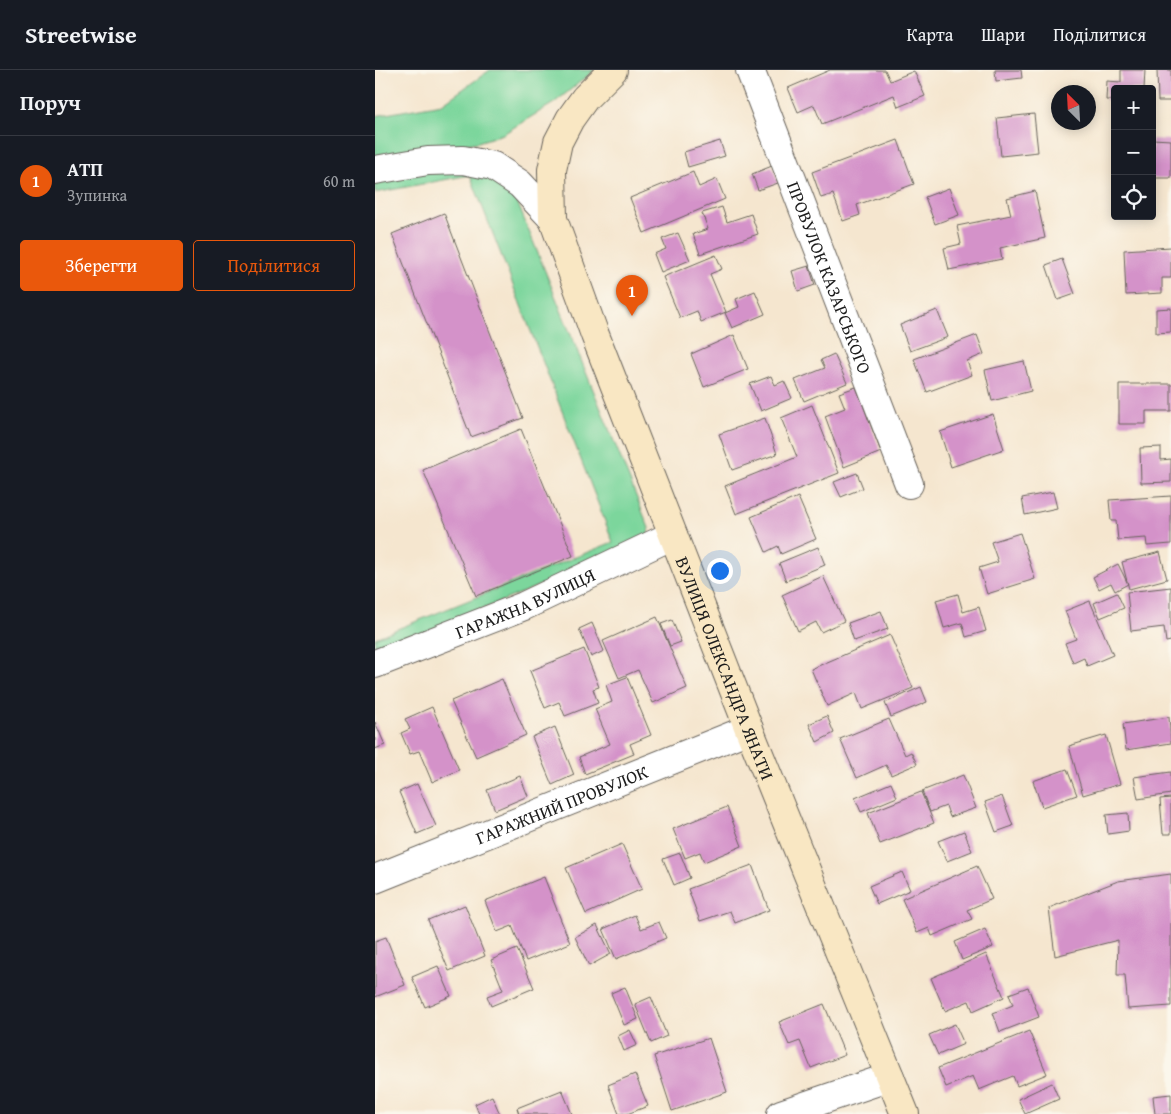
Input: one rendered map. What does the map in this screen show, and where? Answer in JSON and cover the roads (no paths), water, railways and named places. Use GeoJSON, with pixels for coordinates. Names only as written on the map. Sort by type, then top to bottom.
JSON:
{"type":"FeatureCollection","features":[{"type":"Feature","properties":{"kind":"street","name":"ВУЛИЦЯ ОЛЕКСАНДРА ЯНАТИ"},"geometry":{"type":"LineString","coordinates":[[613,70],[585,98],[570,119],[558,142],[552,170],[553,219],[595,335],[749,729],[905,1114]]}},
{"type":"Feature","properties":{"kind":"street","name":"ПРОВУЛОК КАЗАРСЬКОГО"},"geometry":{"type":"LineString","coordinates":[[750,70],[909,484]]}},
{"type":"Feature","properties":{"kind":"street"},"geometry":{"type":"LineString","coordinates":[[375,170],[428,161],[463,160],[493,166],[520,184],[553,219]]}},
{"type":"Feature","properties":{"kind":"street","name":"ГАРАЖНА ВУЛИЦЯ"},"geometry":{"type":"LineString","coordinates":[[375,664],[524,606],[673,535]]}},
{"type":"Feature","properties":{"kind":"street","name":"ГАРАЖНИЙ ПРОВУЛОК"},"geometry":{"type":"LineString","coordinates":[[375,879],[749,729]]}},
{"type":"Feature","properties":{"kind":"street"},"geometry":{"type":"LineString","coordinates":[[781,1114],[890,1078]]}},
{"type":"Feature","properties":{"kind":"place","name":"АТП"},"geometry":{"type":"Point","coordinates":[632,316]}}]}
